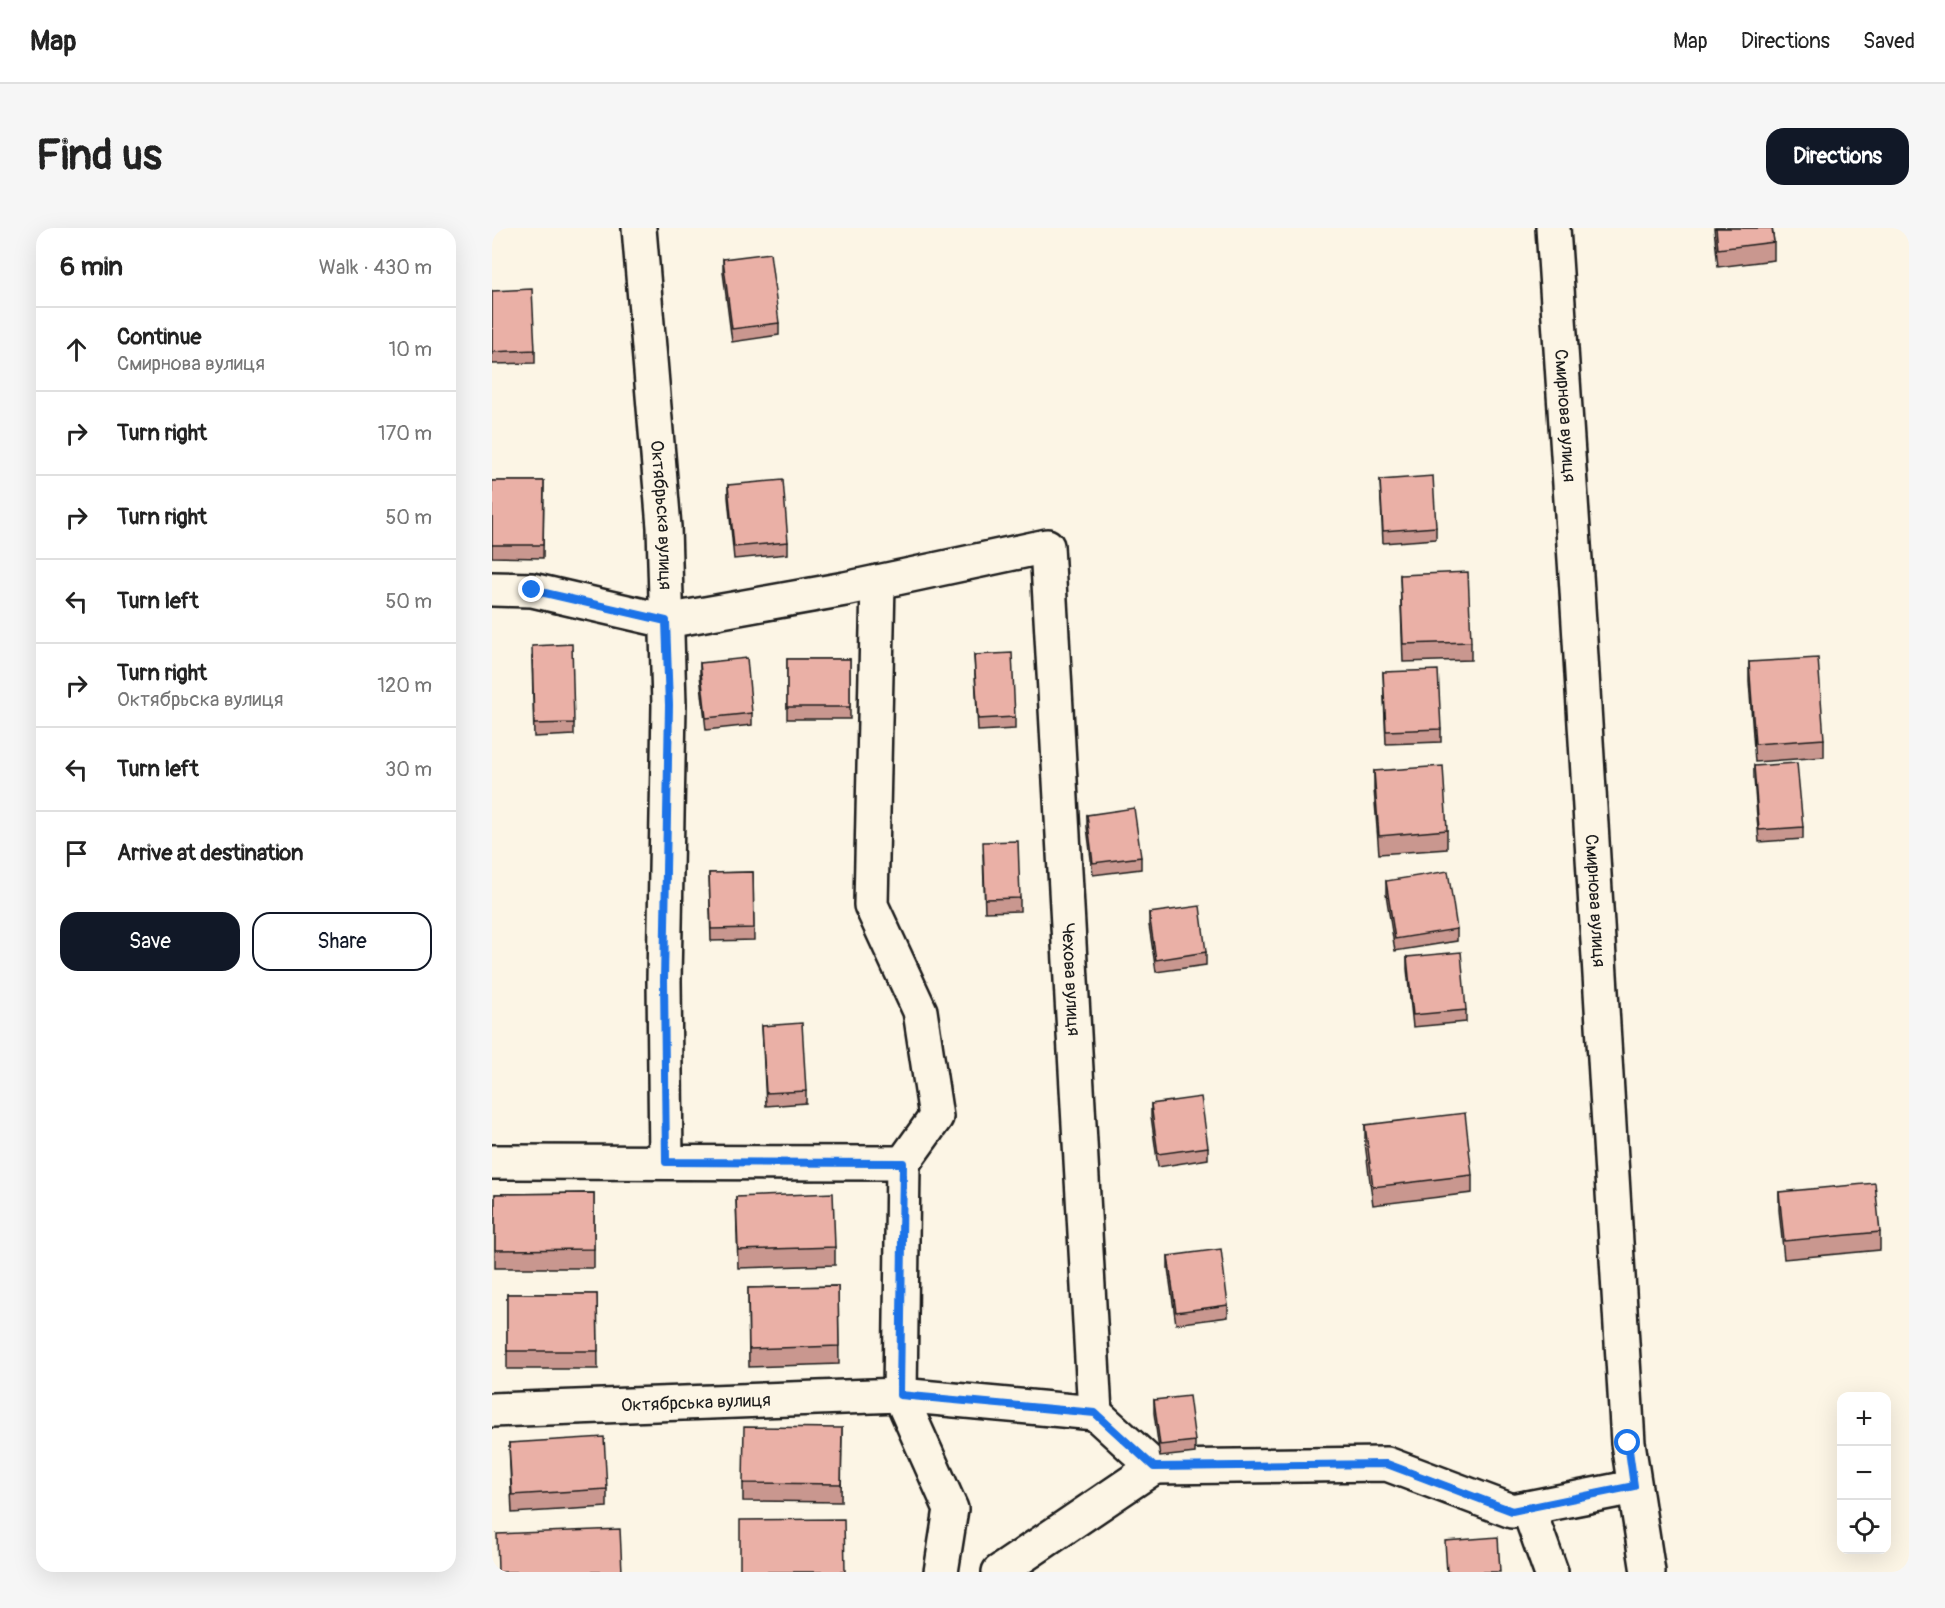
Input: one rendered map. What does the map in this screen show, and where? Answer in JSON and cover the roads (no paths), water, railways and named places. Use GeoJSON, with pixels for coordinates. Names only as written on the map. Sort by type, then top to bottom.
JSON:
{"type":"FeatureCollection","features":[{"type":"Feature","properties":{"kind":"street","name":"Октябрьска вулиця"},"geometry":{"type":"LineString","coordinates":[[639,228],[664,526],[669,705],[664,981],[666,1162]]}},
{"type":"Feature","properties":{"kind":"street","name":"Смирнова вулиця"},"geometry":{"type":"LineString","coordinates":[[1553,228],[1628,1443],[1648,1572]]}},
{"type":"Feature","properties":{"kind":"street","name":"Чехова вулиця"},"geometry":{"type":"LineString","coordinates":[[878,582],[1047,546],[1095,1413]]}},
{"type":"Feature","properties":{"kind":"street"},"geometry":{"type":"LineString","coordinates":[[492,589],[532,590],[666,621],[878,582],[871,905],[920,1011],[936,1117],[903,1163],[900,1395],[951,1509],[941,1572]]}},
{"type":"Feature","properties":{"kind":"street"},"geometry":{"type":"LineString","coordinates":[[492,1162],[903,1163]]}},
{"type":"Feature","properties":{"kind":"street","name":"Октябрська вулиця"},"geometry":{"type":"LineString","coordinates":[[492,1410],[900,1395],[1095,1413]]}},
{"type":"Feature","properties":{"kind":"street"},"geometry":{"type":"LineString","coordinates":[[1095,1413],[1154,1467]]}},
{"type":"Feature","properties":{"kind":"street"},"geometry":{"type":"LineString","coordinates":[[999,1572],[1154,1467],[1387,1464],[1512,1511],[1634,1486]]}},
{"type":"Feature","properties":{"kind":"street"},"geometry":{"type":"LineString","coordinates":[[1528,1508],[1551,1572]]}}]}
